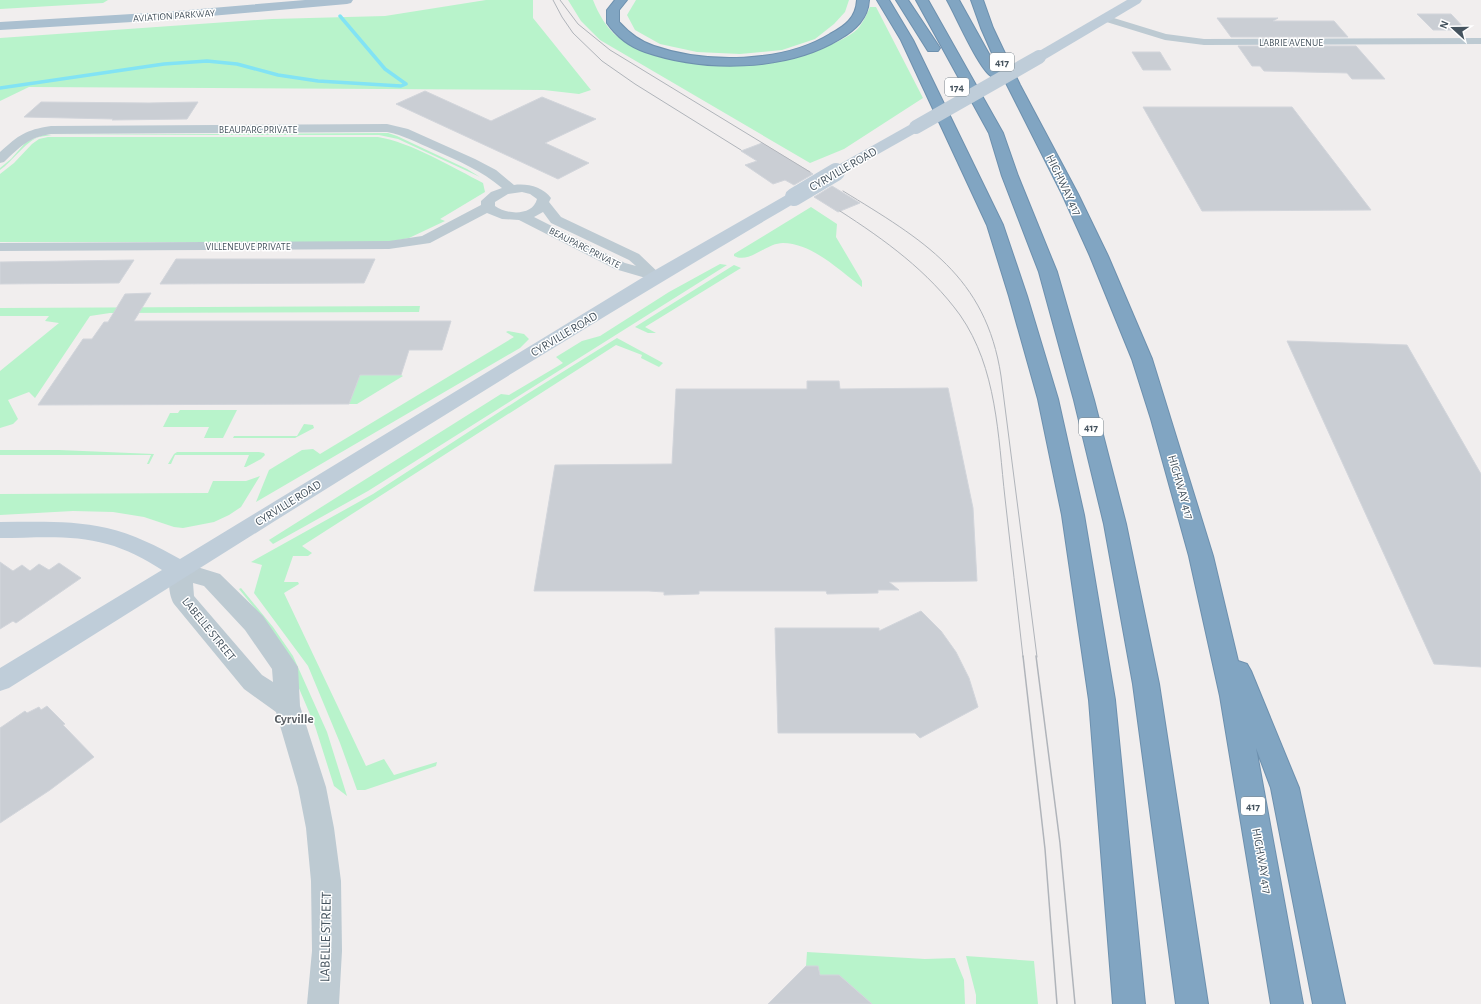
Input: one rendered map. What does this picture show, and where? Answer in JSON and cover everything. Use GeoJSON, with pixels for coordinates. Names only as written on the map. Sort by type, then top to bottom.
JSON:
{"type":"FeatureCollection","features":[{"type":"Feature","properties":{"kind":"highway"},"geometry":{"type":"LineString","coordinates":[[621,0],[612,10],[613,23],[632,41],[651,49],[675,56],[701,60],[732,61],[786,56],[822,45],[841,34],[854,23],[861,12],[863,0]]}},
{"type":"Feature","properties":{"kind":"highway"},"geometry":{"type":"LineString","coordinates":[[883,0],[907,40],[995,225],[1018,296],[1048,399],[1073,515],[1102,700],[1129,1004]]}},
{"type":"Feature","properties":{"kind":"highway","name":"174"},"geometry":{"type":"LineString","coordinates":[[902,0],[953,80],[982,133],[1010,176]]}},
{"type":"Feature","properties":{"kind":"highway","name":"417"},"geometry":{"type":"LineString","coordinates":[[922,0],[996,133],[1010,176],[1048,272],[1084,400],[1115,524],[1146,684],[1192,1004]]}},
{"type":"Feature","properties":{"kind":"highway"},"geometry":{"type":"LineString","coordinates":[[953,0],[988,64],[1032,122]]}},
{"type":"Feature","properties":{"kind":"highway","name":"HIGHWAY 417"},"geometry":{"type":"LineString","coordinates":[[977,0],[987,28],[1032,122],[1070,194],[1099,256],[1142,359],[1201,556],[1236,711],[1287,1004]]}},
{"type":"Feature","properties":{"kind":"highway"},"geometry":{"type":"LineString","coordinates":[[1213,609],[1285,788],[1329,1004]]}},
{"type":"Feature","properties":{"kind":"main road","name":"AVIATION PARKWAY"},"geometry":{"type":"LineString","coordinates":[[0,18],[136,10],[234,0]]}},
{"type":"Feature","properties":{"kind":"main road","name":"AVIATION PARKWAY"},"geometry":{"type":"LineString","coordinates":[[0,26],[166,16],[347,0]]}},
{"type":"Feature","properties":{"kind":"main road","name":"CYRVILLE ROAD"},"geometry":{"type":"LineString","coordinates":[[0,681],[656,277],[1136,0]]}},
{"type":"Feature","properties":{"kind":"main road"},"geometry":{"type":"LineString","coordinates":[[0,530],[50,530],[97,534],[120,539],[157,556],[181,570]]}},
{"type":"Feature","properties":{"kind":"street","name":"LABRIE AVENUE"},"geometry":{"type":"LineString","coordinates":[[1104,18],[1165,37],[1204,42],[1481,41]]}},
{"type":"Feature","properties":{"kind":"street","name":"BEAUPARC PRIVATE"},"geometry":{"type":"LineString","coordinates":[[0,159],[23,138],[36,132],[51,130],[387,128],[404,132],[471,162],[492,173],[511,189],[522,188],[536,192],[544,198],[544,204],[556,220],[634,257],[656,277]]}},
{"type":"Feature","properties":{"kind":"street"},"geometry":{"type":"LineString","coordinates":[[511,189],[493,196],[488,201],[488,208],[492,212],[499,215],[521,216],[540,209],[544,204]]}},
{"type":"Feature","properties":{"kind":"street","name":"VILLENEUVE PRIVATE"},"geometry":{"type":"LineString","coordinates":[[0,247],[389,245],[425,240],[488,208]]}},
{"type":"Feature","properties":{"kind":"street","name":"BEAUPARC PRIVATE"},"geometry":{"type":"LineString","coordinates":[[521,216],[620,266],[656,277]]}},
{"type":"Feature","properties":{"kind":"street","name":"LABELLE STREET"},"geometry":{"type":"LineString","coordinates":[[287,706],[253,682],[182,598],[181,570],[212,580],[254,623],[285,667],[287,706],[312,788],[320,828],[326,881],[327,951],[323,1004]]}},
{"type":"Feature","properties":{"kind":"green space"},"geometry":{"type":"Polygon","coordinates":[[[0,0],[108,0],[103,3],[0,9],[0,0]]]}},
{"type":"Feature","properties":{"kind":"green space"},"geometry":{"type":"Polygon","coordinates":[[[486,0],[533,0],[533,18],[591,90],[579,94],[544,90],[29,87],[0,101],[0,38],[272,19],[385,16],[486,0]]]}},
{"type":"Feature","properties":{"kind":"green space"},"geometry":{"type":"Polygon","coordinates":[[[568,0],[593,0],[600,15],[610,30],[618,37],[635,47],[655,55],[677,60],[700,64],[725,65],[748,65],[770,62],[795,58],[817,51],[843,39],[854,32],[861,24],[870,7],[876,7],[923,98],[844,149],[810,163],[600,40],[581,21],[568,0]]]}},
{"type":"Feature","properties":{"kind":"green space"},"geometry":{"type":"Polygon","coordinates":[[[636,0],[849,0],[845,12],[834,24],[815,39],[782,50],[740,54],[697,52],[660,44],[635,30],[627,15],[636,0]]]}},
{"type":"Feature","properties":{"kind":"green space"},"geometry":{"type":"Polygon","coordinates":[[[388,133],[467,169],[480,177],[398,139],[379,135],[52,135],[34,139],[0,170],[0,168],[11,159],[26,142],[43,135],[388,133]]]}},
{"type":"Feature","properties":{"kind":"green space"},"geometry":{"type":"Polygon","coordinates":[[[48,137],[378,137],[404,144],[445,163],[483,183],[485,192],[440,219],[445,221],[409,238],[388,242],[0,242],[0,174],[14,163],[32,144],[39,139],[48,137]]]}},
{"type":"Feature","properties":{"kind":"green space"},"geometry":{"type":"Polygon","coordinates":[[[811,207],[837,224],[836,237],[862,281],[862,287],[825,259],[794,244],[777,244],[746,257],[740,258],[734,256],[734,254],[811,207]]]}},
{"type":"Feature","properties":{"kind":"green space"},"geometry":{"type":"Polygon","coordinates":[[[720,264],[727,265],[368,491],[273,544],[269,540],[501,394],[509,395],[563,363],[556,357],[582,341],[600,336],[669,292],[720,264]]]}},
{"type":"Feature","properties":{"kind":"green space"},"geometry":{"type":"Polygon","coordinates":[[[734,265],[741,268],[645,327],[656,333],[648,333],[635,327],[734,265]]]}},
{"type":"Feature","properties":{"kind":"green space"},"geometry":{"type":"Polygon","coordinates":[[[420,306],[419,312],[110,313],[90,316],[35,398],[29,392],[8,400],[18,419],[13,424],[0,428],[0,371],[59,323],[45,321],[49,316],[0,316],[0,308],[420,306]]]}},
{"type":"Feature","properties":{"kind":"green space"},"geometry":{"type":"Polygon","coordinates":[[[508,331],[524,334],[529,339],[520,348],[256,502],[269,470],[302,450],[313,449],[320,454],[514,337],[506,332],[508,331]]]}},
{"type":"Feature","properties":{"kind":"green space"},"geometry":{"type":"Polygon","coordinates":[[[617,338],[663,363],[659,367],[641,358],[642,355],[616,345],[302,546],[312,553],[308,556],[293,556],[284,582],[298,582],[299,584],[284,593],[366,766],[384,759],[394,775],[437,762],[436,766],[365,790],[357,790],[340,743],[308,666],[254,593],[262,565],[251,562],[373,494],[524,396],[617,338]]]}},
{"type":"Feature","properties":{"kind":"green space"},"geometry":{"type":"Polygon","coordinates":[[[360,375],[403,376],[357,404],[349,404],[360,375]]]}},
{"type":"Feature","properties":{"kind":"green space"},"geometry":{"type":"Polygon","coordinates":[[[180,410],[237,410],[223,438],[204,438],[209,427],[163,427],[170,413],[178,413],[180,410]]]}},
{"type":"Feature","properties":{"kind":"green space"},"geometry":{"type":"Polygon","coordinates":[[[304,424],[313,425],[314,428],[295,438],[233,438],[234,436],[297,436],[304,424]]]}},
{"type":"Feature","properties":{"kind":"green space"},"geometry":{"type":"Polygon","coordinates":[[[0,450],[59,450],[154,454],[149,464],[147,464],[151,455],[0,455],[0,450]]]}},
{"type":"Feature","properties":{"kind":"green space"},"geometry":{"type":"Polygon","coordinates":[[[177,452],[259,452],[264,453],[265,455],[261,459],[246,467],[244,467],[249,455],[175,455],[171,464],[168,464],[177,452]]]}},
{"type":"Feature","properties":{"kind":"green space"},"geometry":{"type":"Polygon","coordinates":[[[260,476],[241,507],[214,522],[183,528],[174,527],[144,517],[113,512],[73,511],[0,515],[0,494],[208,493],[213,481],[246,481],[260,476]]]}},
{"type":"Feature","properties":{"kind":"green space"},"geometry":{"type":"Polygon","coordinates":[[[241,588],[273,627],[293,656],[327,732],[347,796],[334,786],[315,726],[281,646],[260,615],[239,589],[241,588]]]}},
{"type":"Feature","properties":{"kind":"green space"},"geometry":{"type":"Polygon","coordinates":[[[807,952],[925,959],[955,958],[964,980],[965,1004],[872,1004],[839,975],[820,975],[818,966],[806,966],[807,952]]]}},
{"type":"Feature","properties":{"kind":"green space"},"geometry":{"type":"Polygon","coordinates":[[[966,956],[1034,961],[1038,1004],[976,1004],[976,995],[966,956]]]}},
{"type":"Feature","properties":{"kind":"building"},"geometry":{"type":"Polygon","coordinates":[[[1417,14],[1451,14],[1466,30],[1433,30],[1417,14]]]}},
{"type":"Feature","properties":{"kind":"building"},"geometry":{"type":"Polygon","coordinates":[[[1217,18],[1278,18],[1273,21],[1334,21],[1348,37],[1231,37],[1217,18]]]}},
{"type":"Feature","properties":{"kind":"building"},"geometry":{"type":"Polygon","coordinates":[[[1238,46],[1356,46],[1385,79],[1352,79],[1347,73],[1264,71],[1260,66],[1252,66],[1238,46]]]}},
{"type":"Feature","properties":{"kind":"building"},"geometry":{"type":"Polygon","coordinates":[[[1132,52],[1160,52],[1171,70],[1143,70],[1132,52]]]}},
{"type":"Feature","properties":{"kind":"building"},"geometry":{"type":"Polygon","coordinates":[[[425,91],[491,121],[542,97],[596,119],[545,143],[589,163],[558,179],[396,104],[425,91]]]}},
{"type":"Feature","properties":{"kind":"building"},"geometry":{"type":"Polygon","coordinates":[[[41,102],[198,102],[187,119],[112,120],[113,119],[24,117],[41,102]]]}},
{"type":"Feature","properties":{"kind":"building"},"geometry":{"type":"Polygon","coordinates":[[[1143,107],[1292,107],[1371,210],[1202,211],[1143,107]]]}},
{"type":"Feature","properties":{"kind":"building"},"geometry":{"type":"Polygon","coordinates":[[[762,143],[813,174],[794,185],[785,180],[773,184],[745,165],[757,161],[741,151],[762,143]]]}},
{"type":"Feature","properties":{"kind":"building"},"geometry":{"type":"Polygon","coordinates":[[[832,186],[860,203],[838,212],[814,197],[832,186]]]}},
{"type":"Feature","properties":{"kind":"building"},"geometry":{"type":"Polygon","coordinates":[[[176,259],[375,259],[364,283],[160,284],[176,259]]]}},
{"type":"Feature","properties":{"kind":"building"},"geometry":{"type":"Polygon","coordinates":[[[134,260],[119,283],[0,284],[0,262],[134,260]]]}},
{"type":"Feature","properties":{"kind":"building"},"geometry":{"type":"Polygon","coordinates":[[[151,293],[134,321],[451,321],[442,350],[409,350],[401,375],[360,375],[349,404],[38,405],[83,339],[92,339],[104,322],[108,322],[125,294],[151,293]]]}},
{"type":"Feature","properties":{"kind":"building"},"geometry":{"type":"Polygon","coordinates":[[[1287,341],[1407,345],[1481,474],[1481,667],[1434,664],[1287,341]]]}},
{"type":"Feature","properties":{"kind":"building"},"geometry":{"type":"Polygon","coordinates":[[[807,381],[839,381],[840,389],[948,388],[973,508],[977,581],[889,582],[899,590],[878,590],[878,593],[827,594],[826,591],[699,591],[699,594],[664,595],[664,592],[649,591],[534,591],[555,465],[672,464],[676,389],[807,389],[807,381]]]}},
{"type":"Feature","properties":{"kind":"building"},"geometry":{"type":"Polygon","coordinates":[[[0,562],[13,571],[22,565],[30,571],[39,564],[49,570],[59,563],[81,578],[16,623],[13,621],[0,629],[0,562]]]}},
{"type":"Feature","properties":{"kind":"building"},"geometry":{"type":"Polygon","coordinates":[[[921,611],[941,631],[956,652],[969,678],[978,707],[920,738],[915,733],[778,733],[775,628],[879,628],[879,631],[921,611]]]}},
{"type":"Feature","properties":{"kind":"building"},"geometry":{"type":"Polygon","coordinates":[[[47,706],[94,757],[50,790],[0,823],[0,728],[25,711],[27,713],[39,707],[41,710],[47,706]]]}},
{"type":"Feature","properties":{"kind":"building"},"geometry":{"type":"Polygon","coordinates":[[[806,966],[818,966],[820,975],[839,975],[872,1004],[768,1004],[806,966]]]}},
{"type":"Feature","properties":{"kind":"waterway"},"geometry":{"type":"LineString","coordinates":[[0,88],[164,64],[207,61],[237,64],[278,75],[318,81],[401,86],[406,84],[385,69],[340,16]]}},
{"type":"Feature","properties":{"kind":"tram line"},"geometry":{"type":"LineString","coordinates":[[553,0],[573,33],[602,61],[635,84],[741,150]]}},
{"type":"Feature","properties":{"kind":"tram line"},"geometry":{"type":"LineString","coordinates":[[560,0],[578,24],[610,50],[810,172]]}},
{"type":"Feature","properties":{"kind":"tram line"},"geometry":{"type":"LineString","coordinates":[[843,191],[899,227],[924,245],[946,264],[966,286],[981,312],[993,341],[1001,376],[1037,657]]}},
{"type":"Feature","properties":{"kind":"tram line"},"geometry":{"type":"LineString","coordinates":[[840,211],[905,257],[934,284],[960,315],[982,357],[994,403],[1023,657]]}},
{"type":"Feature","properties":{"kind":"tram line"},"geometry":{"type":"LineString","coordinates":[[1023,656],[1045,849],[1057,1004]]}},
{"type":"Feature","properties":{"kind":"tram line"},"geometry":{"type":"LineString","coordinates":[[1036,656],[1060,843],[1075,1004]]}},
{"type":"Feature","properties":{"kind":"district","name":"Cyrville"},"geometry":{"type":"Point","coordinates":[294,718]}}]}
